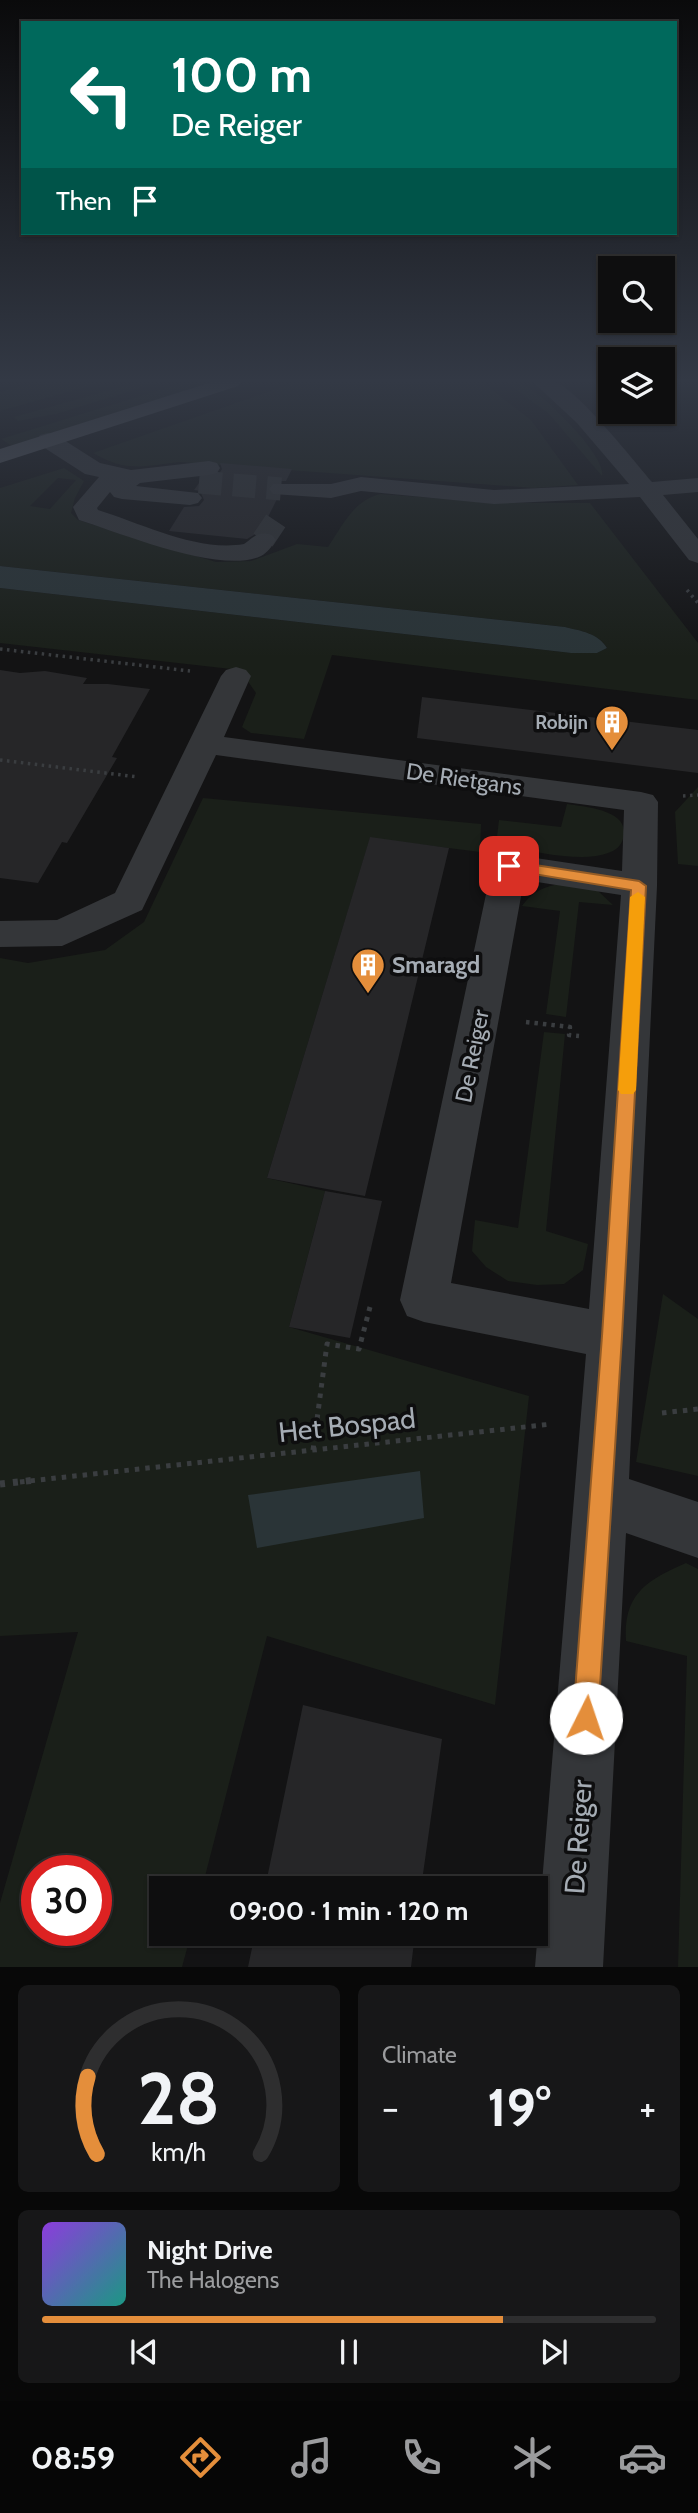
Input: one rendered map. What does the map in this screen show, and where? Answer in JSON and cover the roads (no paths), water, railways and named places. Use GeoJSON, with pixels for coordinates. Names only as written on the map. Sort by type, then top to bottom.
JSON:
{"type":"FeatureCollection","features":[{"type":"Feature","properties":{"kind":"street"},"geometry":{"type":"LineString","coordinates":[[111,474],[199,483],[122,492],[120,476]]}},
{"type":"Feature","properties":{"kind":"street"},"geometry":{"type":"LineString","coordinates":[[631,474],[698,555]]}},
{"type":"Feature","properties":{"kind":"street"},"geometry":{"type":"LineString","coordinates":[[120,476],[85,507],[88,515],[211,552],[234,554],[254,550],[263,540]]}},
{"type":"Feature","properties":{"kind":"street"},"geometry":{"type":"LineString","coordinates":[[361,484],[331,491],[281,498],[361,484],[494,497],[698,485]]}},
{"type":"Feature","properties":{"kind":"street"},"geometry":{"type":"LineString","coordinates":[[0,933],[62,933],[129,901],[236,677]]}},
{"type":"Feature","properties":{"kind":"street","name":"De Rietgans"},"geometry":{"type":"LineString","coordinates":[[205,744],[641,802],[639,886]]}},
{"type":"Feature","properties":{"kind":"street","name":"De Reiger"},"geometry":{"type":"LineString","coordinates":[[569,1967],[607,1418],[630,1042],[639,886],[509,866],[424,1300],[612,1336]]}},
{"type":"Feature","properties":{"kind":"street"},"geometry":{"type":"LineString","coordinates":[[601,1497],[698,1531]]}},
{"type":"Feature","properties":{"kind":"tunnel"},"geometry":{"type":"LineString","coordinates":[[199,482],[281,489]]}},
{"type":"Feature","properties":{"kind":"tunnel"},"geometry":{"type":"LineString","coordinates":[[263,540],[279,516]]}},
{"type":"Feature","properties":{"kind":"place","name":"Robijn"},"geometry":{"type":"Point","coordinates":[612,752]}},
{"type":"Feature","properties":{"kind":"place","name":"Smaragd"},"geometry":{"type":"Point","coordinates":[368,995]}}]}
